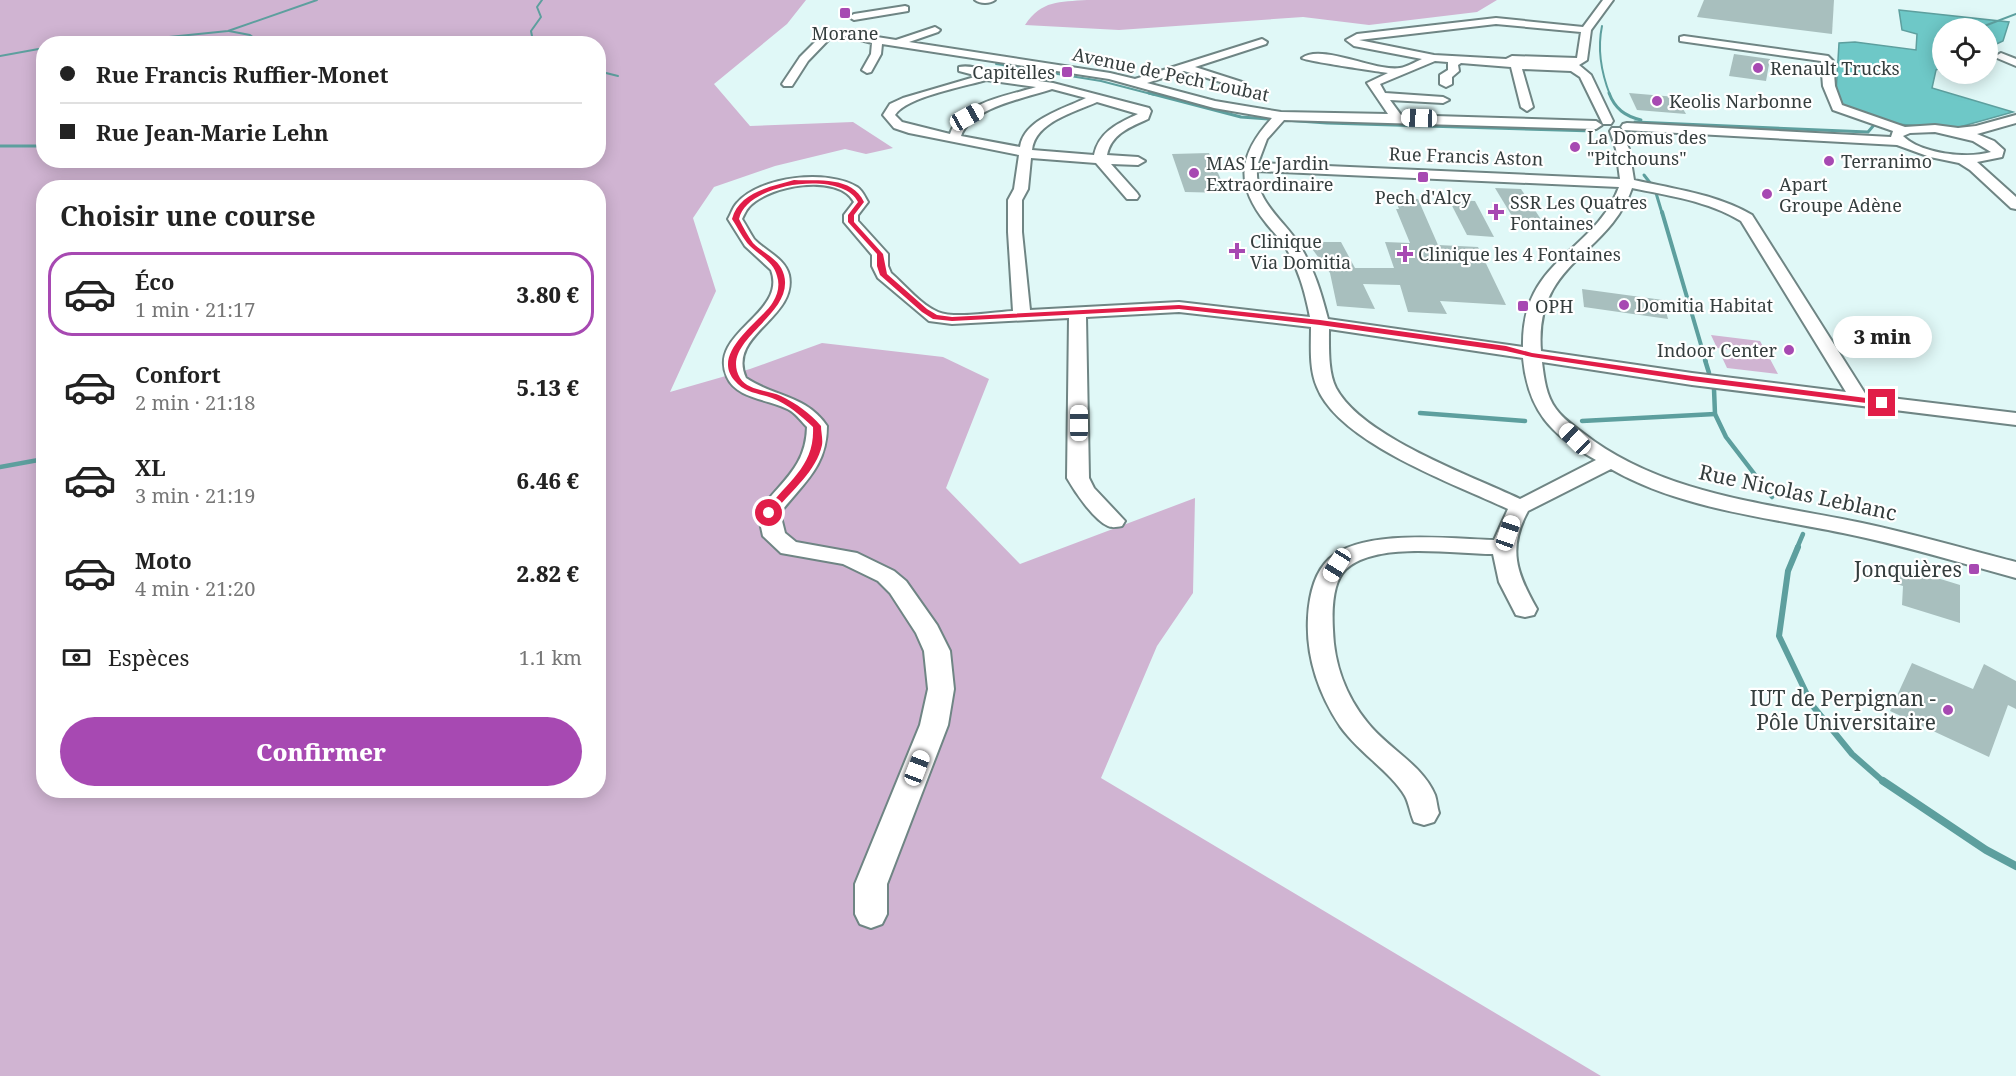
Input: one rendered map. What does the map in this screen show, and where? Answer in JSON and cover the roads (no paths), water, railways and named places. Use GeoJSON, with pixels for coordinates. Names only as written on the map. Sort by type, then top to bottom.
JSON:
{"type":"FeatureCollection","features":[{"type":"Feature","properties":{"kind":"street"},"geometry":{"type":"LineString","coordinates":[[980,0],[990,0]]}},
{"type":"Feature","properties":{"kind":"street"},"geometry":{"type":"LineString","coordinates":[[1573,66],[1582,60],[1586,30],[1608,0]]}},
{"type":"Feature","properties":{"kind":"street"},"geometry":{"type":"LineString","coordinates":[[846,31],[853,24],[851,12],[905,9]]}},
{"type":"Feature","properties":{"kind":"street"},"geometry":{"type":"LineString","coordinates":[[1586,30],[1496,21],[1358,37],[1351,40],[1358,44],[1434,58],[1513,59],[1573,66],[1585,75],[1612,126],[1623,152],[1627,183]]}},
{"type":"Feature","properties":{"kind":"street"},"geometry":{"type":"LineString","coordinates":[[1520,37],[1524,23]]}},
{"type":"Feature","properties":{"kind":"street"},"geometry":{"type":"LineString","coordinates":[[1433,36],[1442,27]]}},
{"type":"Feature","properties":{"kind":"street"},"geometry":{"type":"LineString","coordinates":[[896,44],[935,30]]}},
{"type":"Feature","properties":{"kind":"street","name":"Avenue de Pech Loubat"},"geometry":{"type":"LineString","coordinates":[[788,84],[804,59],[829,34],[846,31],[877,41],[1036,64],[1084,76],[1135,83],[1277,120],[1397,117],[1902,135]]}},
{"type":"Feature","properties":{"kind":"street"},"geometry":{"type":"LineString","coordinates":[[1684,39],[1824,58],[1828,61],[1829,86],[1837,107],[1902,135],[1925,151],[1961,158],[1983,158],[1997,154],[1998,150],[1982,140],[1955,132],[1925,128],[1902,135]]}},
{"type":"Feature","properties":{"kind":"street"},"geometry":{"type":"LineString","coordinates":[[867,70],[876,54],[877,41]]}},
{"type":"Feature","properties":{"kind":"street"},"geometry":{"type":"LineString","coordinates":[[1135,83],[1262,42]]}},
{"type":"Feature","properties":{"kind":"street"},"geometry":{"type":"LineString","coordinates":[[1417,54],[1425,45]]}},
{"type":"Feature","properties":{"kind":"street"},"geometry":{"type":"LineString","coordinates":[[1036,64],[1051,54]]}},
{"type":"Feature","properties":{"kind":"street"},"geometry":{"type":"LineString","coordinates":[[2001,56],[2016,63]]}},
{"type":"Feature","properties":{"kind":"street"},"geometry":{"type":"LineString","coordinates":[[1307,58],[1323,58],[1400,72]]}},
{"type":"Feature","properties":{"kind":"street"},"geometry":{"type":"LineString","coordinates":[[1397,117],[1384,96],[1369,84],[1434,58]]}},
{"type":"Feature","properties":{"kind":"street"},"geometry":{"type":"LineString","coordinates":[[1446,84],[1446,75],[1454,71],[1452,64],[1460,59]]}},
{"type":"Feature","properties":{"kind":"street"},"geometry":{"type":"LineString","coordinates":[[1513,59],[1527,107]]}},
{"type":"Feature","properties":{"kind":"street"},"geometry":{"type":"LineString","coordinates":[[1184,67],[1240,85]]}},
{"type":"Feature","properties":{"kind":"street"},"geometry":{"type":"LineString","coordinates":[[963,69],[981,73],[986,77]]}},
{"type":"Feature","properties":{"kind":"street"},"geometry":{"type":"LineString","coordinates":[[954,139],[957,126],[983,108],[1084,76]]}},
{"type":"Feature","properties":{"kind":"street"},"geometry":{"type":"LineString","coordinates":[[1100,159],[1106,137],[1146,113],[1143,110],[1053,86],[986,77],[915,97],[894,107],[889,115],[898,125],[913,130],[1024,153],[1059,158],[1138,161]]}},
{"type":"Feature","properties":{"kind":"street"},"geometry":{"type":"LineString","coordinates":[[1384,96],[1443,100]]}},
{"type":"Feature","properties":{"kind":"street"},"geometry":{"type":"LineString","coordinates":[[1022,314],[1015,200],[1021,189],[1027,141],[1041,124],[1098,97]]}},
{"type":"Feature","properties":{"kind":"street"},"geometry":{"type":"LineString","coordinates":[[1955,132],[1977,130],[2016,119]]}},
{"type":"Feature","properties":{"kind":"street"},"geometry":{"type":"LineString","coordinates":[[1277,120],[1256,148],[1252,157],[1250,177],[1258,199],[1270,219],[1292,245],[1311,282],[1320,322],[1320,357],[1326,387],[1342,411],[1379,441],[1520,507]]}},
{"type":"Feature","properties":{"kind":"street"},"geometry":{"type":"LineString","coordinates":[[1982,140],[2016,128]]}},
{"type":"Feature","properties":{"kind":"street"},"geometry":{"type":"LineString","coordinates":[[1961,158],[1975,167],[2016,206]]}},
{"type":"Feature","properties":{"kind":"street"},"geometry":{"type":"LineString","coordinates":[[1100,159],[1132,196]]}},
{"type":"Feature","properties":{"kind":"street","name":"Rue Francis Aston"},"geometry":{"type":"LineString","coordinates":[[1252,167],[1627,183],[1708,200],[1732,209],[1747,218],[1860,400]]}},
{"type":"Feature","properties":{"kind":"street"},"geometry":{"type":"LineString","coordinates":[[871,914],[871,884],[934,725],[941,688],[937,651],[928,631],[898,587],[886,576],[849,558],[789,548],[774,536],[769,513],[781,495],[810,465],[818,444],[817,426],[799,409],[775,396],[747,388],[736,379],[733,366],[735,350],[748,332],[776,304],[783,286],[780,273],[773,262],[751,243],[735,219],[738,208],[760,192],[794,182],[838,183],[856,193],[861,202],[851,215],[851,222],[880,254],[880,266],[884,275],[935,317],[952,319],[1179,307],[1320,322],[1506,349],[1532,355],[1860,400],[2016,418]]}},
{"type":"Feature","properties":{"kind":"street","name":"Rue Nicolas Leblanc"},"geometry":{"type":"LineString","coordinates":[[1627,183],[1609,217],[1552,274],[1535,307],[1532,355],[1538,395],[1548,413],[1575,439],[1610,461],[1657,482],[1710,501],[1884,534],[2016,570]]}},
{"type":"Feature","properties":{"kind":"street"},"geometry":{"type":"LineString","coordinates":[[1077,311],[1078,478],[1085,491],[1114,521]]}},
{"type":"Feature","properties":{"kind":"street"},"geometry":{"type":"LineString","coordinates":[[1525,609],[1505,567],[1502,547],[1513,518],[1520,507],[1610,461]]}},
{"type":"Feature","properties":{"kind":"street"},"geometry":{"type":"LineString","coordinates":[[1424,813],[1419,795],[1358,731],[1335,696],[1320,646],[1320,617],[1326,582],[1337,565],[1351,555],[1374,549],[1396,546],[1502,547]]}},
{"type":"Feature","properties":{"kind":"water"},"geometry":{"type":"Polygon","coordinates":[[[1899,10],[1972,18],[1932,18],[1932,88],[2013,112],[1956,128],[1895,124],[1846,111],[1836,94],[1839,43],[1855,42],[1916,50],[1917,34],[1902,30],[1899,10]]]}},
{"type":"Feature","properties":{"kind":"water"},"geometry":{"type":"Polygon","coordinates":[[[1998,21],[2009,22],[2003,41],[1998,43],[1998,21]]]}},
{"type":"Feature","properties":{"kind":"waterway"},"geometry":{"type":"LineString","coordinates":[[179,36],[228,31],[317,0]]}},
{"type":"Feature","properties":{"kind":"waterway"},"geometry":{"type":"LineString","coordinates":[[532,36],[531,31],[541,17],[537,7],[542,0]]}},
{"type":"Feature","properties":{"kind":"waterway"},"geometry":{"type":"LineString","coordinates":[[1998,21],[2016,14]]}},
{"type":"Feature","properties":{"kind":"waterway"},"geometry":{"type":"LineString","coordinates":[[1602,26],[1601,61],[1610,95]]}},
{"type":"Feature","properties":{"kind":"waterway"},"geometry":{"type":"LineString","coordinates":[[229,31],[251,36]]}},
{"type":"Feature","properties":{"kind":"waterway"},"geometry":{"type":"LineString","coordinates":[[0,56],[36,49]]}},
{"type":"Feature","properties":{"kind":"waterway"},"geometry":{"type":"LineString","coordinates":[[996,64],[1101,81],[1155,95]]}},
{"type":"Feature","properties":{"kind":"waterway"},"geometry":{"type":"LineString","coordinates":[[606,73],[618,76]]}},
{"type":"Feature","properties":{"kind":"waterway"},"geometry":{"type":"LineString","coordinates":[[1149,93],[1241,117],[1327,123],[1594,131]]}},
{"type":"Feature","properties":{"kind":"waterway"},"geometry":{"type":"LineString","coordinates":[[1610,95],[1621,111],[1641,120]]}},
{"type":"Feature","properties":{"kind":"waterway"},"geometry":{"type":"LineString","coordinates":[[1635,122],[1868,132],[1874,125]]}},
{"type":"Feature","properties":{"kind":"waterway"},"geometry":{"type":"LineString","coordinates":[[0,146],[36,146]]}},
{"type":"Feature","properties":{"kind":"waterway"},"geometry":{"type":"LineString","coordinates":[[1644,175],[1651,184]]}},
{"type":"Feature","properties":{"kind":"waterway"},"geometry":{"type":"LineString","coordinates":[[1656,193],[1662,213]]}},
{"type":"Feature","properties":{"kind":"waterway"},"geometry":{"type":"LineString","coordinates":[[1662,212],[1706,362]]}},
{"type":"Feature","properties":{"kind":"waterway"},"geometry":{"type":"LineString","coordinates":[[1705,360],[1709,373]]}},
{"type":"Feature","properties":{"kind":"waterway"},"geometry":{"type":"LineString","coordinates":[[1714,389],[1715,414]]}},
{"type":"Feature","properties":{"kind":"waterway"},"geometry":{"type":"LineString","coordinates":[[1420,413],[1525,421]]}},
{"type":"Feature","properties":{"kind":"waterway"},"geometry":{"type":"LineString","coordinates":[[1582,421],[1715,414]]}},
{"type":"Feature","properties":{"kind":"waterway"},"geometry":{"type":"LineString","coordinates":[[1715,414],[1726,437],[1772,497]]}},
{"type":"Feature","properties":{"kind":"waterway"},"geometry":{"type":"LineString","coordinates":[[0,467],[36,460]]}},
{"type":"Feature","properties":{"kind":"waterway"},"geometry":{"type":"LineString","coordinates":[[1797,548],[1803,534]]}},
{"type":"Feature","properties":{"kind":"waterway"},"geometry":{"type":"LineString","coordinates":[[1798,547],[1788,571],[1779,636],[1812,705],[1852,754],[1885,783]]}},
{"type":"Feature","properties":{"kind":"waterway"},"geometry":{"type":"LineString","coordinates":[[1883,781],[1986,850],[2016,866]]}},
{"type":"Feature","properties":{"kind":"place","name":"Morane"},"geometry":{"type":"Point","coordinates":[845,13]}},
{"type":"Feature","properties":{"kind":"place","name":"Renault Trucks"},"geometry":{"type":"Point","coordinates":[1758,68]}},
{"type":"Feature","properties":{"kind":"place","name":"Capitelles"},"geometry":{"type":"Point","coordinates":[1067,72]}},
{"type":"Feature","properties":{"kind":"place","name":"Keolis Narbonne"},"geometry":{"type":"Point","coordinates":[1657,101]}},
{"type":"Feature","properties":{"kind":"place","name":"La Domus des \"Pitchouns\""},"geometry":{"type":"Point","coordinates":[1575,147]}},
{"type":"Feature","properties":{"kind":"place","name":"Terranimo"},"geometry":{"type":"Point","coordinates":[1829,161]}},
{"type":"Feature","properties":{"kind":"place","name":"MAS Le Jardin Extraordinaire"},"geometry":{"type":"Point","coordinates":[1194,173]}},
{"type":"Feature","properties":{"kind":"place","name":"Pech d'Alcy"},"geometry":{"type":"Point","coordinates":[1423,177]}},
{"type":"Feature","properties":{"kind":"place","name":"Apart Groupe Adène"},"geometry":{"type":"Point","coordinates":[1767,194]}},
{"type":"Feature","properties":{"kind":"place","name":"SSR Les Quatres Fontaines"},"geometry":{"type":"Point","coordinates":[1496,212]}},
{"type":"Feature","properties":{"kind":"place","name":"Clinique Via Domitia"},"geometry":{"type":"Point","coordinates":[1237,251]}},
{"type":"Feature","properties":{"kind":"place","name":"Clinique les 4 Fontaines"},"geometry":{"type":"Point","coordinates":[1405,254]}},
{"type":"Feature","properties":{"kind":"place","name":"Domitia Habitat"},"geometry":{"type":"Point","coordinates":[1624,305]}},
{"type":"Feature","properties":{"kind":"place","name":"OPH"},"geometry":{"type":"Point","coordinates":[1523,306]}},
{"type":"Feature","properties":{"kind":"place","name":"Indoor Center"},"geometry":{"type":"Point","coordinates":[1789,350]}},
{"type":"Feature","properties":{"kind":"place","name":"Jonquières"},"geometry":{"type":"Point","coordinates":[1974,569]}},
{"type":"Feature","properties":{"kind":"place","name":"IUT de Perpignan - Pôle Universitaire"},"geometry":{"type":"Point","coordinates":[1948,710]}}]}
